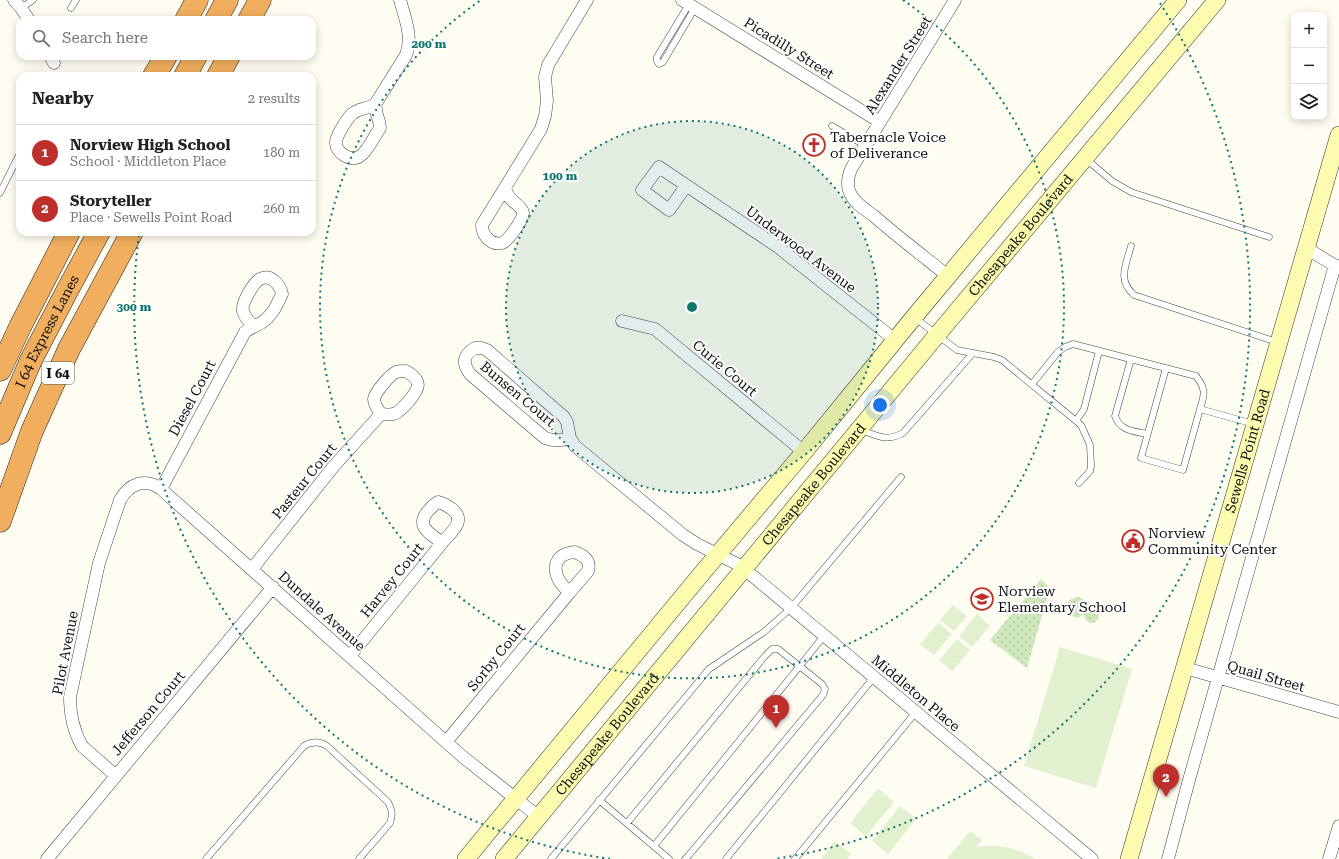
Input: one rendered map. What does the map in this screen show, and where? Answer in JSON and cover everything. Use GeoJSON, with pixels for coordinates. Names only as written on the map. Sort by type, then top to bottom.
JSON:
{"type":"FeatureCollection","features":[{"type":"Feature","properties":{"kind":"highway"},"geometry":{"type":"LineString","coordinates":[[188,16],[197,0]]}},
{"type":"Feature","properties":{"kind":"highway"},"geometry":{"type":"LineString","coordinates":[[218,16],[227,0]]}},
{"type":"Feature","properties":{"kind":"highway"},"geometry":{"type":"LineString","coordinates":[[251,16],[260,0]]}},
{"type":"Feature","properties":{"kind":"highway"},"geometry":{"type":"LineString","coordinates":[[156,72],[164,60]]}},
{"type":"Feature","properties":{"kind":"highway"},"geometry":{"type":"LineString","coordinates":[[187,72],[194,60]]}},
{"type":"Feature","properties":{"kind":"highway"},"geometry":{"type":"LineString","coordinates":[[220,72],[227,60]]}},
{"type":"Feature","properties":{"kind":"highway"},"geometry":{"type":"LineString","coordinates":[[0,370],[20,327],[67,236]]}},
{"type":"Feature","properties":{"kind":"highway","name":"I 64 Express Lanes"},"geometry":{"type":"LineString","coordinates":[[0,433],[31,360],[97,236]]}},
{"type":"Feature","properties":{"kind":"highway","name":"I 64"},"geometry":{"type":"LineString","coordinates":[[0,521],[32,431],[66,356],[130,236]]}},
{"type":"Feature","properties":{"kind":"main road","name":"Chesapeake Boulevard"},"geometry":{"type":"LineString","coordinates":[[466,859],[1178,0]]}},
{"type":"Feature","properties":{"kind":"main road","name":"Chesapeake Boulevard"},"geometry":{"type":"LineString","coordinates":[[504,859],[937,335],[1217,0]]}},
{"type":"Feature","properties":{"kind":"main road","name":"Sewells Point Road"},"geometry":{"type":"LineString","coordinates":[[1129,859],[1339,135]]}},
{"type":"Feature","properties":{"kind":"street"},"geometry":{"type":"LineString","coordinates":[[376,103],[375,109],[376,115],[380,122],[380,128],[362,155],[357,158],[350,158],[343,154],[337,147],[337,136],[352,114],[357,110],[370,108],[376,103],[409,48],[410,38],[400,0]]}},
{"type":"Feature","properties":{"kind":"street"},"geometry":{"type":"LineString","coordinates":[[504,188],[541,129],[546,108],[545,77],[548,65],[587,0]]}},
{"type":"Feature","properties":{"kind":"street","name":"Alexander Street"},"geometry":{"type":"LineString","coordinates":[[866,146],[956,0]]}},
{"type":"Feature","properties":{"kind":"street"},"geometry":{"type":"LineString","coordinates":[[18,4],[26,16]]}},
{"type":"Feature","properties":{"kind":"street","name":"Picadilly Street"},"geometry":{"type":"LineString","coordinates":[[689,4],[880,122]]}},
{"type":"Feature","properties":{"kind":"street"},"geometry":{"type":"LineString","coordinates":[[866,146],[849,176],[848,186],[854,200],[948,276]]}},
{"type":"Feature","properties":{"kind":"street","name":"Underwood Avenue"},"geometry":{"type":"LineString","coordinates":[[686,186],[778,247],[895,340]]}},
{"type":"Feature","properties":{"kind":"street"},"geometry":{"type":"LineString","coordinates":[[1168,859],[1312,342],[1337,267],[1306,248]]}},
{"type":"Feature","properties":{"kind":"street","name":"Curie Court"},"geometry":{"type":"LineString","coordinates":[[622,321],[655,329],[804,452]]}},
{"type":"Feature","properties":{"kind":"street","name":"Diesel Court"},"geometry":{"type":"LineString","coordinates":[[161,488],[245,332],[254,326]]}},
{"type":"Feature","properties":{"kind":"street","name":"Bunsen Court"},"geometry":{"type":"LineString","coordinates":[[570,438],[562,441],[553,441],[544,438],[470,374],[466,368],[465,360],[469,352],[475,348],[487,350],[564,417],[567,422],[570,438],[574,446],[683,535],[697,544],[718,554]]}},
{"type":"Feature","properties":{"kind":"street","name":"Pasteur Court"},"geometry":{"type":"LineString","coordinates":[[252,569],[334,467],[381,414]]}},
{"type":"Feature","properties":{"kind":"street","name":"Dundale Avenue"},"geometry":{"type":"LineString","coordinates":[[105,544],[124,492],[131,486],[148,482],[161,488],[446,742],[539,818]]}},
{"type":"Feature","properties":{"kind":"street","name":"Harvey Court"},"geometry":{"type":"LineString","coordinates":[[350,656],[442,542]]}},
{"type":"Feature","properties":{"kind":"street","name":"Pilot Avenue"},"geometry":{"type":"LineString","coordinates":[[105,544],[99,563],[70,698],[70,712],[73,727],[82,746],[116,776]]}},
{"type":"Feature","properties":{"kind":"street","name":"Middleton Place"},"geometry":{"type":"LineString","coordinates":[[718,554],[744,569],[1092,859]]}},
{"type":"Feature","properties":{"kind":"street","name":"Jefferson Court"},"geometry":{"type":"LineString","coordinates":[[47,859],[273,587]]}},
{"type":"Feature","properties":{"kind":"street","name":"Sorby Court"},"geometry":{"type":"LineString","coordinates":[[446,742],[570,592]]}},
{"type":"Feature","properties":{"kind":"street","name":"Quail Street"},"geometry":{"type":"LineString","coordinates":[[1185,668],[1339,712]]}},
{"type":"Feature","properties":{"kind":"street"},"geometry":{"type":"LineString","coordinates":[[1329,859],[1339,826]]}},
{"type":"Feature","properties":{"kind":"lane"},"geometry":{"type":"LineString","coordinates":[[18,4],[33,0]]}},
{"type":"Feature","properties":{"kind":"lane"},"geometry":{"type":"LineString","coordinates":[[71,8],[76,0]]}},
{"type":"Feature","properties":{"kind":"lane"},"geometry":{"type":"LineString","coordinates":[[689,4],[663,62],[659,64],[657,62],[657,57],[689,4]]}},
{"type":"Feature","properties":{"kind":"lane"},"geometry":{"type":"LineString","coordinates":[[832,126],[866,146]]}},
{"type":"Feature","properties":{"kind":"lane"},"geometry":{"type":"LineString","coordinates":[[1085,158],[1112,181],[1131,192],[1268,237]]}},
{"type":"Feature","properties":{"kind":"lane"},"geometry":{"type":"LineString","coordinates":[[0,193],[16,161]]}},
{"type":"Feature","properties":{"kind":"lane"},"geometry":{"type":"LineString","coordinates":[[1130,246],[1123,277],[1128,290],[1134,295],[1279,342]]}},
{"type":"Feature","properties":{"kind":"lane"},"geometry":{"type":"LineString","coordinates":[[914,317],[957,350],[994,356],[1007,364],[1081,425],[1090,445],[1091,466],[1090,471],[1079,483]]}},
{"type":"Feature","properties":{"kind":"lane"},"geometry":{"type":"LineString","coordinates":[[1032,384],[1058,352],[1065,346],[1073,344],[1099,351],[1166,368],[1196,376],[1201,383],[1204,396],[1183,470],[1141,458],[1166,368]]}},
{"type":"Feature","properties":{"kind":"lane"},"geometry":{"type":"LineString","coordinates":[[1076,421],[1084,409],[1099,351]]}},
{"type":"Feature","properties":{"kind":"lane"},"geometry":{"type":"LineString","coordinates":[[859,429],[880,437],[888,438],[894,438],[903,433],[973,353]]}},
{"type":"Feature","properties":{"kind":"lane"},"geometry":{"type":"LineString","coordinates":[[1131,359],[1115,416],[1117,422],[1124,429],[1147,434]]}},
{"type":"Feature","properties":{"kind":"lane"},"geometry":{"type":"LineString","coordinates":[[1200,409],[1255,424]]}},
{"type":"Feature","properties":{"kind":"lane"},"geometry":{"type":"LineString","coordinates":[[551,859],[709,669],[764,632],[791,608],[901,477]]}},
{"type":"Feature","properties":{"kind":"lane"},"geometry":{"type":"LineString","coordinates":[[654,846],[824,636]]}},
{"type":"Feature","properties":{"kind":"lane"},"geometry":{"type":"LineString","coordinates":[[627,823],[765,656],[772,650],[778,649],[822,684],[825,689],[823,695],[685,859]]}},
{"type":"Feature","properties":{"kind":"lane"},"geometry":{"type":"LineString","coordinates":[[726,859],[874,677]]}},
{"type":"Feature","properties":{"kind":"lane"},"geometry":{"type":"LineString","coordinates":[[795,859],[916,712]]}},
{"type":"Feature","properties":{"kind":"lane"},"geometry":{"type":"LineString","coordinates":[[206,859],[304,746],[309,743],[316,742],[327,746],[388,802],[392,810],[390,822],[359,859]]}},
{"type":"Feature","properties":{"kind":"lane"},"geometry":{"type":"LineString","coordinates":[[600,800],[669,859]]}},
{"type":"Feature","properties":{"kind":"green space"},"geometry":{"type":"Polygon","coordinates":[[[1041,579],[1050,588],[1027,668],[990,640],[1041,579]]]}},
{"type":"Feature","properties":{"kind":"green space"},"geometry":{"type":"Polygon","coordinates":[[[1077,597],[1082,598],[1085,601],[1087,610],[1092,608],[1097,611],[1099,616],[1096,621],[1091,623],[1087,621],[1084,615],[1077,618],[1070,615],[1067,611],[1062,614],[1056,611],[1058,603],[1067,605],[1069,600],[1077,597]]]}},
{"type":"Feature","properties":{"kind":"green space"},"geometry":{"type":"Polygon","coordinates":[[[953,605],[967,616],[954,631],[940,620],[953,605]]]}},
{"type":"Feature","properties":{"kind":"green space"},"geometry":{"type":"Polygon","coordinates":[[[977,614],[990,626],[972,647],[959,636],[977,614]]]}},
{"type":"Feature","properties":{"kind":"green space"},"geometry":{"type":"Polygon","coordinates":[[[938,623],[952,634],[934,655],[920,644],[938,623]]]}},
{"type":"Feature","properties":{"kind":"green space"},"geometry":{"type":"Polygon","coordinates":[[[957,639],[970,650],[952,671],[939,660],[957,639]]]}},
{"type":"Feature","properties":{"kind":"green space"},"geometry":{"type":"Polygon","coordinates":[[[1060,647],[1132,669],[1096,788],[1024,766],[1060,647]]]}},
{"type":"Feature","properties":{"kind":"green space"},"geometry":{"type":"Polygon","coordinates":[[[878,788],[894,802],[866,836],[850,823],[878,788]]]}},
{"type":"Feature","properties":{"kind":"green space"},"geometry":{"type":"Polygon","coordinates":[[[900,806],[916,819],[888,854],[872,841],[900,806]]]}},
{"type":"Feature","properties":{"kind":"green space"},"geometry":{"type":"Polygon","coordinates":[[[970,831],[982,840],[976,847],[1007,847],[1035,859],[947,859],[970,831]]]}},
{"type":"Feature","properties":{"kind":"green space"},"geometry":{"type":"Polygon","coordinates":[[[835,841],[851,854],[847,859],[821,859],[835,841]]]}},
{"type":"Feature","properties":{"kind":"place","name":"Tabernacle Voice of Deliverance"},"geometry":{"type":"Point","coordinates":[814,145]}},
{"type":"Feature","properties":{"kind":"place","name":"Norview Community Center"},"geometry":{"type":"Point","coordinates":[1133,541]}},
{"type":"Feature","properties":{"kind":"place","name":"Norview Elementary School"},"geometry":{"type":"Point","coordinates":[982,599]}},
{"type":"Feature","properties":{"kind":"place","name":"Norview High School"},"geometry":{"type":"Point","coordinates":[776,728]}},
{"type":"Feature","properties":{"kind":"place","name":"Storyteller"},"geometry":{"type":"Point","coordinates":[1166,797]}}]}
